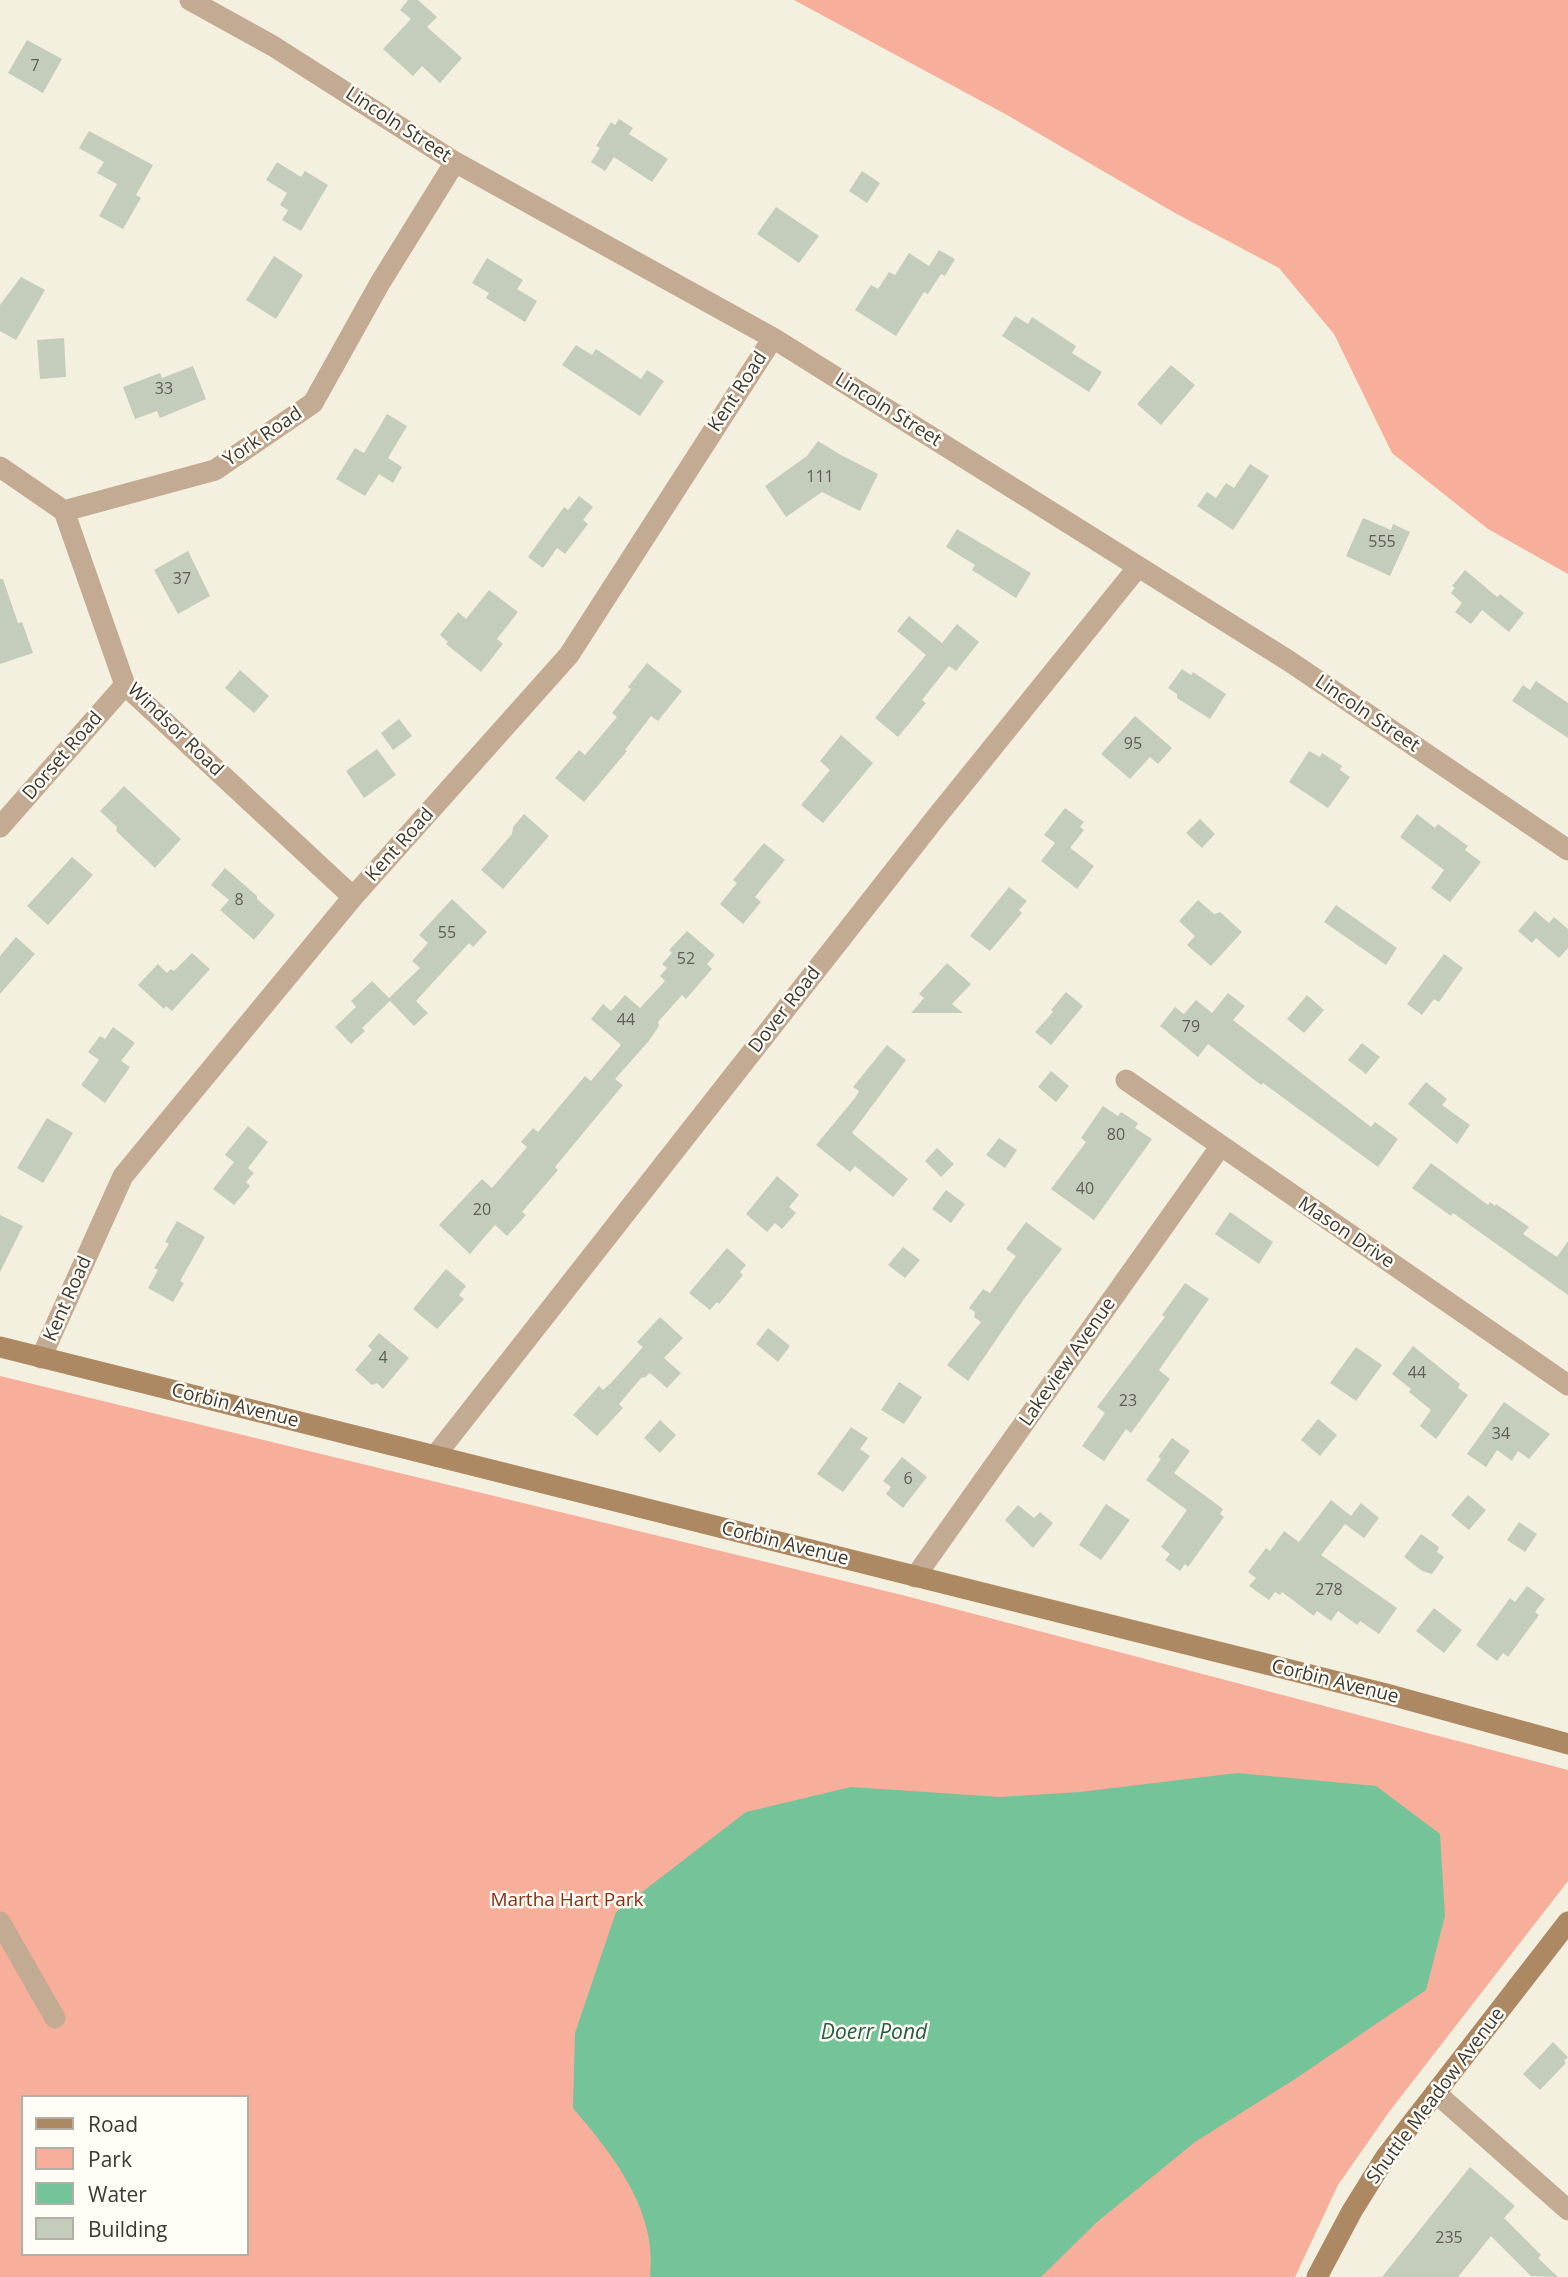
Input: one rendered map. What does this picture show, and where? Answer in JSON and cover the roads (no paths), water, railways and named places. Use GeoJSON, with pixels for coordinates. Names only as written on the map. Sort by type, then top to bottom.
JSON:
{"type":"FeatureCollection","features":[{"type":"Feature","properties":{"kind":"main road","name":"Corbin Avenue"},"geometry":{"type":"LineString","coordinates":[[0,1348],[1394,1696],[1568,1744]]}},
{"type":"Feature","properties":{"kind":"main road","name":"Shuttle Meadow Avenue"},"geometry":{"type":"LineString","coordinates":[[1317,2277],[1352,2211],[1385,2158],[1568,1922]]}},
{"type":"Feature","properties":{"kind":"street","name":"Lincoln Street"},"geometry":{"type":"LineString","coordinates":[[190,0],[273,46],[455,162],[773,338],[1289,661],[1568,850]]}},
{"type":"Feature","properties":{"kind":"street","name":"York Road"},"geometry":{"type":"LineString","coordinates":[[64,510],[215,470],[313,403],[380,283],[455,162]]}},
{"type":"Feature","properties":{"kind":"street","name":"Kent Road"},"geometry":{"type":"LineString","coordinates":[[41,1358],[123,1176],[353,897],[569,655],[773,338]]}},
{"type":"Feature","properties":{"kind":"street"},"geometry":{"type":"LineString","coordinates":[[0,467],[64,510]]}},
{"type":"Feature","properties":{"kind":"street","name":"Windsor Road"},"geometry":{"type":"LineString","coordinates":[[64,510],[125,685],[353,897]]}},
{"type":"Feature","properties":{"kind":"street","name":"Dover Road"},"geometry":{"type":"LineString","coordinates":[[435,1456],[934,820],[1138,567]]}},
{"type":"Feature","properties":{"kind":"street","name":"Dorset Road"},"geometry":{"type":"LineString","coordinates":[[0,827],[125,685]]}},
{"type":"Feature","properties":{"kind":"street","name":"Mason Drive"},"geometry":{"type":"LineString","coordinates":[[1126,1080],[1568,1385]]}},
{"type":"Feature","properties":{"kind":"street","name":"Lakeview Avenue"},"geometry":{"type":"LineString","coordinates":[[915,1577],[1220,1147]]}},
{"type":"Feature","properties":{"kind":"street"},"geometry":{"type":"LineString","coordinates":[[0,1922],[55,2018]]}},
{"type":"Feature","properties":{"kind":"street"},"geometry":{"type":"LineString","coordinates":[[1437,2094],[1568,2210]]}},
{"type":"Feature","properties":{"kind":"water","name":"Doerr Pond"},"geometry":{"type":"Polygon","coordinates":[[[1237,1773],[1376,1786],[1440,1834],[1445,1916],[1426,1990],[1295,2079],[1195,2142],[1097,2222],[1041,2277],[650,2277],[651,2253],[647,2229],[630,2185],[573,2108],[575,2033],[616,1912],[746,1812],[851,1787],[1000,1797],[1080,1792],[1237,1773]]]}},
{"type":"Feature","properties":{"kind":"park label","name":"Martha Hart Park"},"geometry":{"type":"Point","coordinates":[567,1901]}}]}
